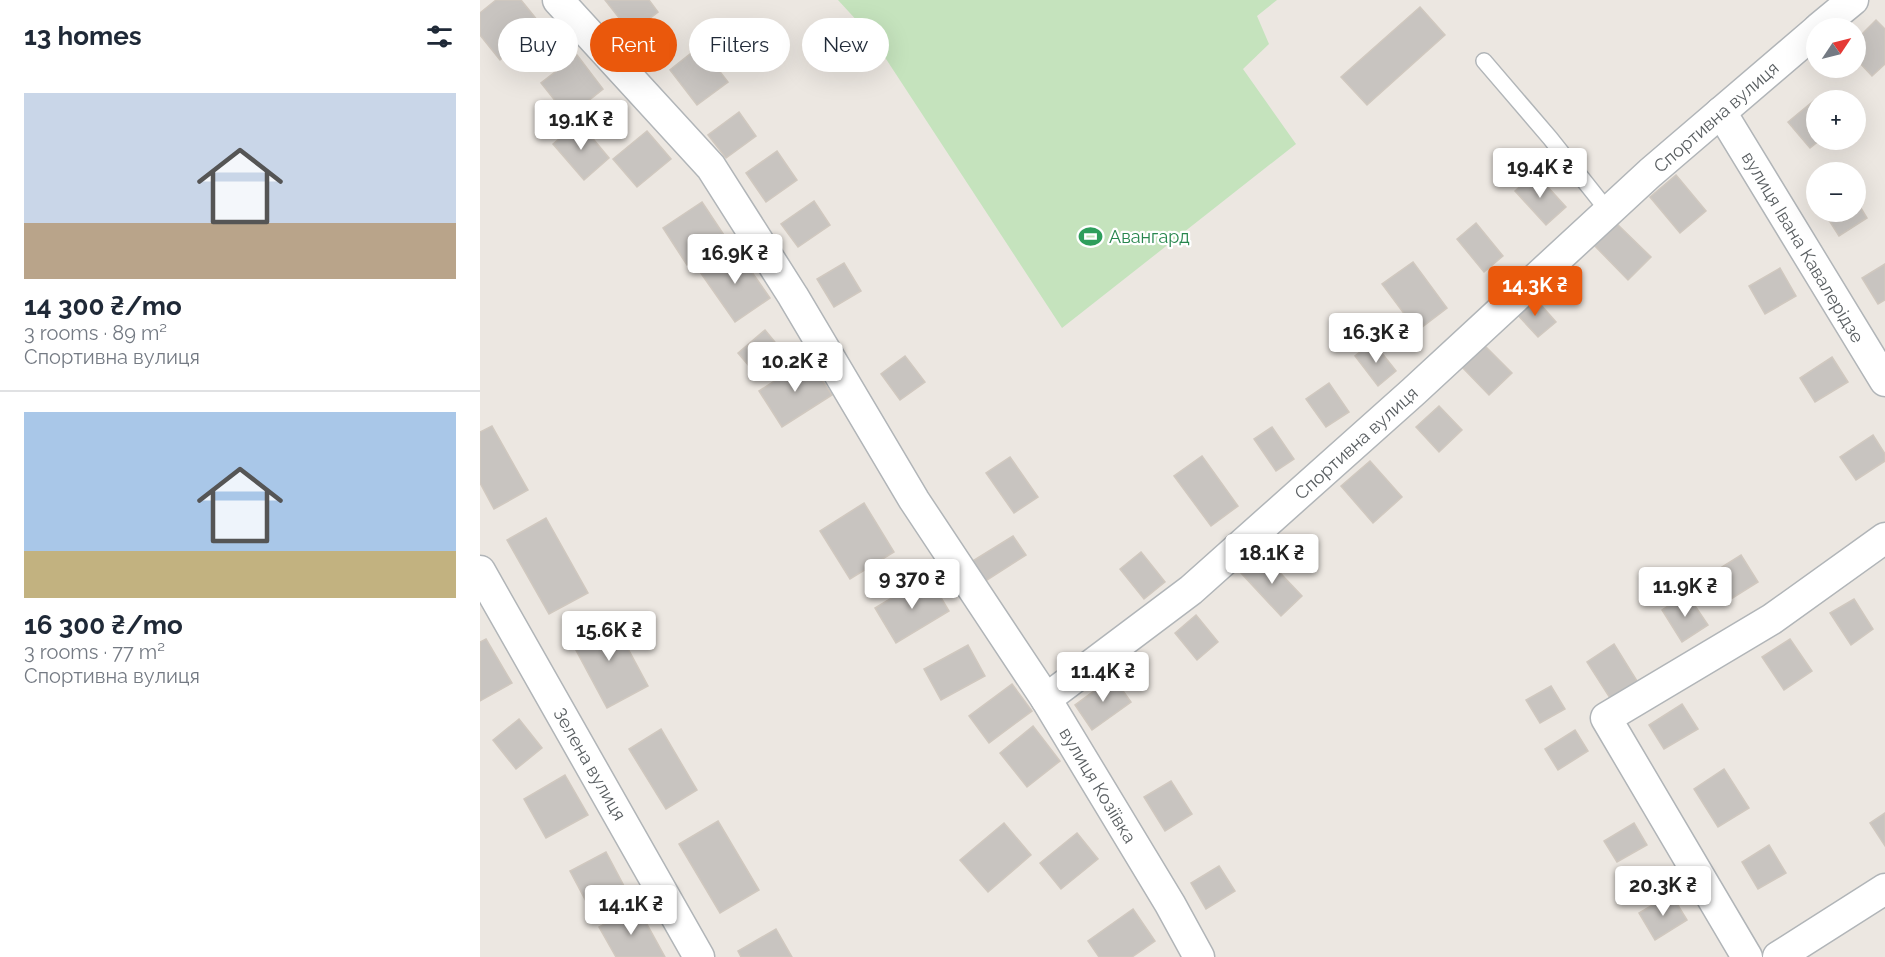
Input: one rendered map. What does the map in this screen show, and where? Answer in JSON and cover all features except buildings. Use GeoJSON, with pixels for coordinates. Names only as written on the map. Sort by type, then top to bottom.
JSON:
{"type":"FeatureCollection","features":[{"type":"Feature","properties":{"kind":"street","name":"вулиця Козіївка"},"geometry":{"type":"LineString","coordinates":[[558,0],[711,167],[793,296],[914,500],[1046,699],[1170,904],[1199,957]]}},
{"type":"Feature","properties":{"kind":"street","name":"Спортивна вулиця"},"geometry":{"type":"LineString","coordinates":[[1832,18],[1853,0]]}},
{"type":"Feature","properties":{"kind":"street","name":"Спортивна вулиця"},"geometry":{"type":"LineString","coordinates":[[1046,699],[1191,590],[1413,392],[1608,212],[1806,40]]}},
{"type":"Feature","properties":{"kind":"street","name":"вулиця Івана Кавалерідзе"},"geometry":{"type":"LineString","coordinates":[[1721,112],[1885,381]]}},
{"type":"Feature","properties":{"kind":"street"},"geometry":{"type":"LineString","coordinates":[[1747,957],[1606,718],[1772,619],[1885,538]]}},
{"type":"Feature","properties":{"kind":"street","name":"Зелена вулиця"},"geometry":{"type":"LineString","coordinates":[[480,571],[699,957]]}},
{"type":"Feature","properties":{"kind":"street"},"geometry":{"type":"LineString","coordinates":[[1778,957],[1885,889]]}},
{"type":"Feature","properties":{"kind":"lane"},"geometry":{"type":"LineString","coordinates":[[1484,61],[1550,138],[1608,212]]}},
{"type":"Feature","properties":{"kind":"green space","name":"Авангард"},"geometry":{"type":"Polygon","coordinates":[[[838,0],[1277,0],[1257,16],[1269,44],[1243,69],[1296,144],[1062,328],[889,64],[889,18],[854,18],[838,0]]]}},
{"type":"Feature","properties":{"kind":"place","name":"Авангард"},"geometry":{"type":"Point","coordinates":[1091,236]}}]}
